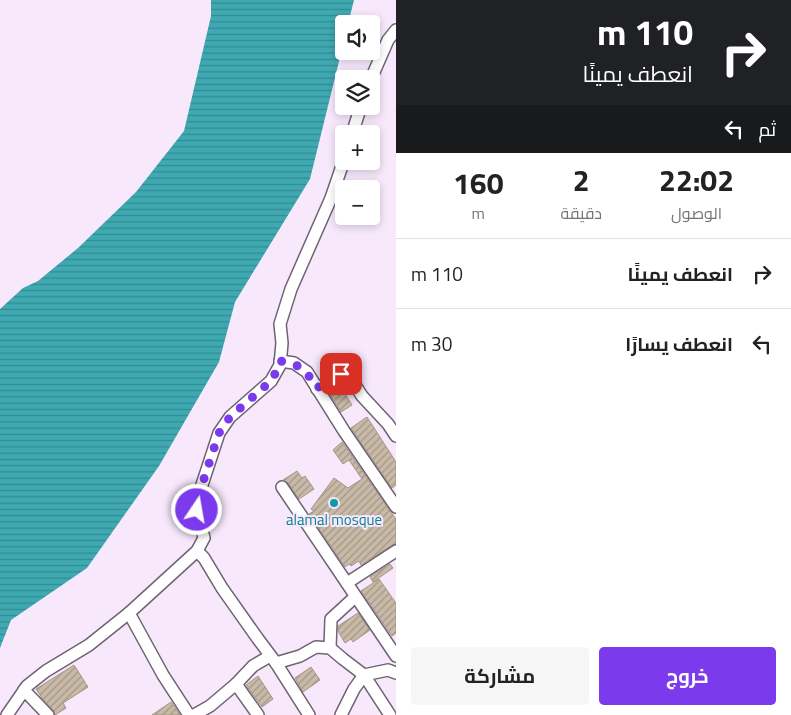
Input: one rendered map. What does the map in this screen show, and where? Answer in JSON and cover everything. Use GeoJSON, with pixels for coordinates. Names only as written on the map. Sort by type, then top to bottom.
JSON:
{"type":"FeatureCollection","features":[{"type":"Feature","properties":{"kind":"street"},"geometry":{"type":"LineString","coordinates":[[375,70],[388,40],[396,30]]}},
{"type":"Feature","properties":{"kind":"street"},"geometry":{"type":"LineString","coordinates":[[7,715],[27,686],[46,671],[88,645],[129,613],[198,551],[204,538],[197,510],[199,494],[219,433],[230,417],[271,381],[280,365],[282,343],[280,324],[291,289],[331,198],[341,170]]}},
{"type":"Feature","properties":{"kind":"street"},"geometry":{"type":"LineString","coordinates":[[280,361],[294,364],[307,372],[396,507]]}},
{"type":"Feature","properties":{"kind":"street"},"geometry":{"type":"LineString","coordinates":[[317,388],[341,374],[348,374],[362,396],[388,424],[396,436]]}},
{"type":"Feature","properties":{"kind":"street"},"geometry":{"type":"LineString","coordinates":[[282,487],[347,583],[355,598],[396,656]]}},
{"type":"Feature","properties":{"kind":"street"},"geometry":{"type":"LineString","coordinates":[[198,551],[309,715]]}},
{"type":"Feature","properties":{"kind":"street"},"geometry":{"type":"LineString","coordinates":[[347,583],[396,551]]}},
{"type":"Feature","properties":{"kind":"street"},"geometry":{"type":"LineString","coordinates":[[330,648],[331,620],[355,598]]}},
{"type":"Feature","properties":{"kind":"street"},"geometry":{"type":"LineString","coordinates":[[129,613],[163,675],[189,715]]}},
{"type":"Feature","properties":{"kind":"street"},"geometry":{"type":"LineString","coordinates":[[194,715],[210,706],[236,684],[253,666],[273,660],[300,656],[316,646],[330,648],[364,675],[390,715]]}},
{"type":"Feature","properties":{"kind":"street"},"geometry":{"type":"LineString","coordinates":[[341,715],[354,689],[364,675],[388,670],[396,673]]}},
{"type":"Feature","properties":{"kind":"street"},"geometry":{"type":"LineString","coordinates":[[236,684],[258,715]]}},
{"type":"Feature","properties":{"kind":"street"},"geometry":{"type":"LineString","coordinates":[[24,690],[48,715]]}},
{"type":"Feature","properties":{"kind":"water"},"geometry":{"type":"Polygon","coordinates":[[[211,0],[354,0],[350,15],[335,15],[335,60],[339,60],[337,70],[335,70],[335,78],[310,179],[235,302],[219,362],[159,466],[87,568],[11,620],[0,648],[0,309],[23,288],[38,281],[78,248],[136,192],[184,131],[211,16],[211,0]]]}},
{"type":"Feature","properties":{"kind":"building"},"geometry":{"type":"Polygon","coordinates":[[[339,384],[352,405],[341,412],[328,391],[339,384]]]}},
{"type":"Feature","properties":{"kind":"building"},"geometry":{"type":"Polygon","coordinates":[[[367,417],[396,462],[396,485],[392,488],[351,428],[367,417]]]}},
{"type":"Feature","properties":{"kind":"building"},"geometry":{"type":"Polygon","coordinates":[[[342,442],[396,519],[396,544],[361,565],[359,561],[345,567],[309,514],[314,511],[311,509],[334,478],[348,488],[362,479],[349,460],[343,464],[333,450],[342,442]]]}},
{"type":"Feature","properties":{"kind":"building"},"geometry":{"type":"Polygon","coordinates":[[[297,471],[302,478],[305,476],[314,489],[299,499],[288,483],[283,480],[297,471]]]}},
{"type":"Feature","properties":{"kind":"building"},"geometry":{"type":"Polygon","coordinates":[[[390,564],[393,568],[373,582],[370,577],[390,564]]]}},
{"type":"Feature","properties":{"kind":"building"},"geometry":{"type":"Polygon","coordinates":[[[379,579],[396,603],[396,633],[392,636],[361,591],[379,579]]]}},
{"type":"Feature","properties":{"kind":"building"},"geometry":{"type":"Polygon","coordinates":[[[358,613],[370,630],[353,642],[351,639],[345,643],[338,631],[338,626],[358,613]]]}},
{"type":"Feature","properties":{"kind":"building"},"geometry":{"type":"Polygon","coordinates":[[[74,665],[88,687],[63,703],[66,708],[55,715],[36,689],[74,665]]]}},
{"type":"Feature","properties":{"kind":"building"},"geometry":{"type":"Polygon","coordinates":[[[311,667],[320,680],[303,692],[295,678],[311,667]]]}},
{"type":"Feature","properties":{"kind":"building"},"geometry":{"type":"Polygon","coordinates":[[[258,676],[273,699],[262,707],[246,685],[258,676]]]}},
{"type":"Feature","properties":{"kind":"building"},"geometry":{"type":"Polygon","coordinates":[[[171,702],[180,715],[152,715],[171,702]]]}},
{"type":"Feature","properties":{"kind":"place","name":"alamal mosque"},"geometry":{"type":"Point","coordinates":[334,503]}},
{"type":"Feature","properties":{"kind":"route"},"geometry":{"type":"LineString","coordinates":[[197,510],[199,494],[219,433],[230,417],[271,381],[280,365],[280,361],[294,364],[307,372],[317,388],[341,374]]}}]}
